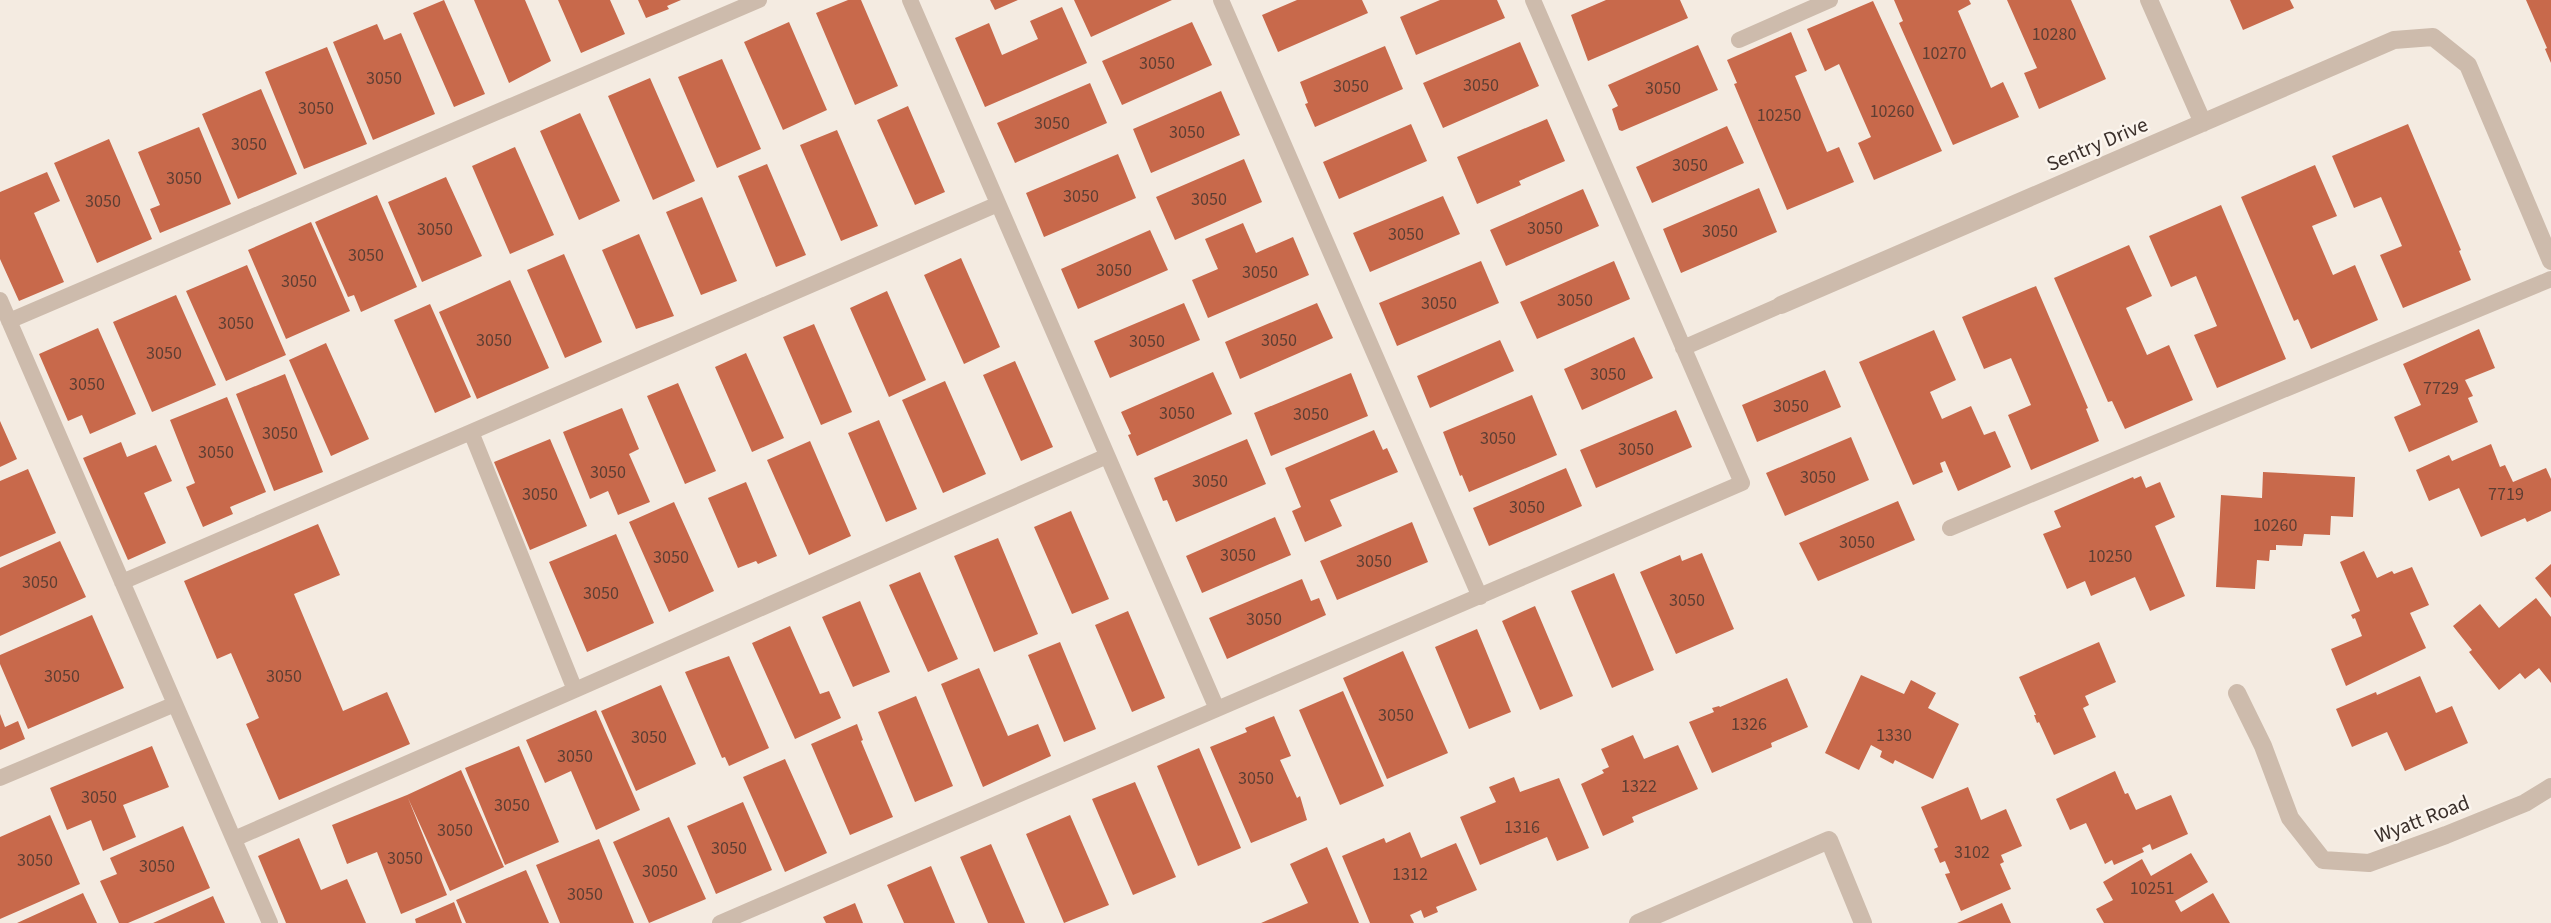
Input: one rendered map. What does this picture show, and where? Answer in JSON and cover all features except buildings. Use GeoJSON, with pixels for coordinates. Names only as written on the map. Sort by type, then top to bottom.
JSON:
{"type":"FeatureCollection","features":[{"type":"Feature","properties":{"kind":"street"},"geometry":{"type":"LineString","coordinates":[[2149,0],[2203,123]]}},
{"type":"Feature","properties":{"kind":"street","name":"Sentry Drive"},"geometry":{"type":"LineString","coordinates":[[1781,305],[2394,40],[2433,37],[2468,65],[2551,261]]}},
{"type":"Feature","properties":{"kind":"street","name":"Wyatt Road"},"geometry":{"type":"LineString","coordinates":[[2237,693],[2263,746],[2290,818],[2323,860],[2369,863],[2525,803],[2551,788]]}},
{"type":"Feature","properties":{"kind":"street"},"geometry":{"type":"LineString","coordinates":[[1638,923],[1829,840],[1863,923]]}},
{"type":"Feature","properties":{"kind":"lane"},"geometry":{"type":"LineString","coordinates":[[9,321],[759,0]]}},
{"type":"Feature","properties":{"kind":"lane"},"geometry":{"type":"LineString","coordinates":[[910,0],[1217,709]]}},
{"type":"Feature","properties":{"kind":"lane"},"geometry":{"type":"LineString","coordinates":[[1222,0],[1480,597]]}},
{"type":"Feature","properties":{"kind":"lane"},"geometry":{"type":"LineString","coordinates":[[719,923],[1742,483],[1533,0]]}},
{"type":"Feature","properties":{"kind":"lane"},"geometry":{"type":"LineString","coordinates":[[1739,40],[1830,0]]}},
{"type":"Feature","properties":{"kind":"lane"},"geometry":{"type":"LineString","coordinates":[[122,582],[998,204]]}},
{"type":"Feature","properties":{"kind":"lane"},"geometry":{"type":"LineString","coordinates":[[1950,528],[2551,279]]}},
{"type":"Feature","properties":{"kind":"lane"},"geometry":{"type":"LineString","coordinates":[[0,300],[270,923]]}},
{"type":"Feature","properties":{"kind":"lane"},"geometry":{"type":"LineString","coordinates":[[1683,348],[1781,305]]}},
{"type":"Feature","properties":{"kind":"lane"},"geometry":{"type":"LineString","coordinates":[[471,432],[575,690]]}},
{"type":"Feature","properties":{"kind":"lane"},"geometry":{"type":"LineString","coordinates":[[234,839],[1107,456]]}},
{"type":"Feature","properties":{"kind":"lane"},"geometry":{"type":"LineString","coordinates":[[0,778],[175,704]]}}]}
